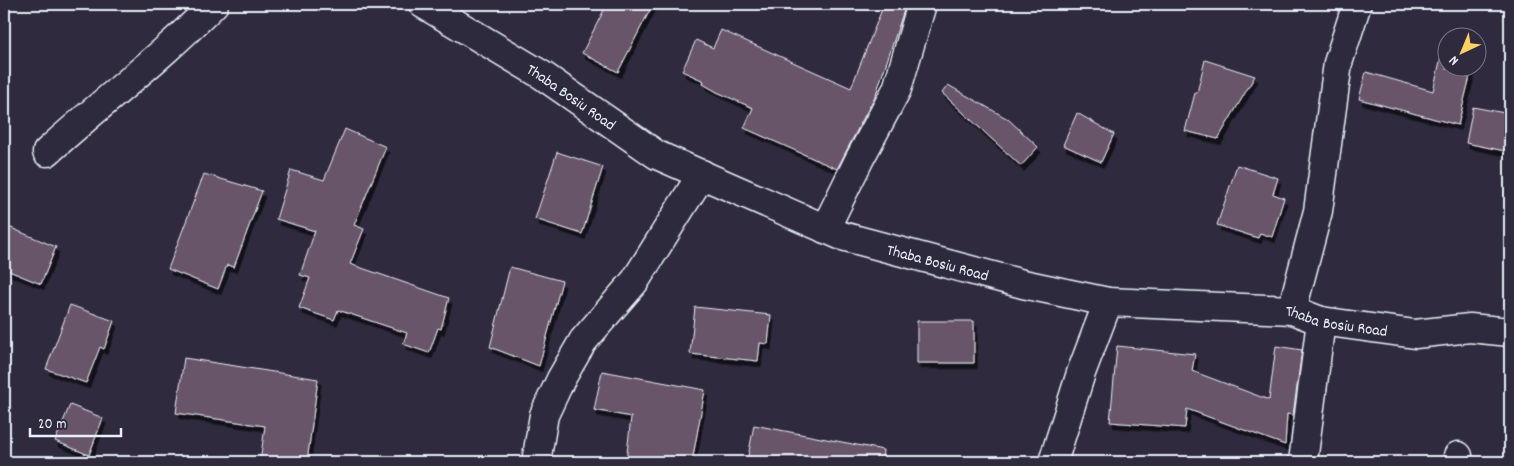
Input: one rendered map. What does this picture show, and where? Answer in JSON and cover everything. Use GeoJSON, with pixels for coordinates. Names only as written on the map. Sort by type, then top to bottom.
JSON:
{"type":"FeatureCollection","features":[{"type":"Feature","properties":{"kind":"street"},"geometry":{"type":"LineString","coordinates":[[48,152],[93,110],[181,38],[214,4]]}},
{"type":"Feature","properties":{"kind":"street","name":"Thaba Bosiu Road"},"geometry":{"type":"LineString","coordinates":[[424,4],[542,75],[657,155],[842,236],[1023,284],[1108,302],[1292,310],[1321,321],[1415,334],[1470,328],[1510,332]]}},
{"type":"Feature","properties":{"kind":"street"},"geometry":{"type":"LineString","coordinates":[[825,229],[858,160],[897,90],[922,4]]}},
{"type":"Feature","properties":{"kind":"street"},"geometry":{"type":"LineString","coordinates":[[1292,310],[1318,211],[1338,63],[1356,4]]}},
{"type":"Feature","properties":{"kind":"street"},"geometry":{"type":"LineString","coordinates":[[536,462],[544,415],[560,379],[583,341],[635,281],[702,174]]}},
{"type":"Feature","properties":{"kind":"street"},"geometry":{"type":"LineString","coordinates":[[1053,462],[1081,373],[1108,302]]}},
{"type":"Feature","properties":{"kind":"street"},"geometry":{"type":"LineString","coordinates":[[1303,462],[1321,321]]}},
{"type":"Feature","properties":{"kind":"building"},"geometry":{"type":"Polygon","coordinates":[[[607,4],[653,4],[618,72],[582,53],[607,4]]]}},
{"type":"Feature","properties":{"kind":"building"},"geometry":{"type":"Polygon","coordinates":[[[884,4],[906,4],[876,94],[837,169],[744,128],[753,108],[717,92],[703,84],[704,81],[682,71],[696,40],[713,48],[721,30],[851,88],[884,4]]]}},
{"type":"Feature","properties":{"kind":"building"},"geometry":{"type":"Polygon","coordinates":[[[1205,60],[1255,76],[1218,139],[1185,131],[1205,60]]]}},
{"type":"Feature","properties":{"kind":"building"},"geometry":{"type":"Polygon","coordinates":[[[1366,72],[1433,91],[1436,78],[1470,78],[1458,125],[1359,99],[1366,72]]]}},
{"type":"Feature","properties":{"kind":"building"},"geometry":{"type":"Polygon","coordinates":[[[948,85],[1008,119],[1038,147],[1021,166],[942,93],[948,85]]]}},
{"type":"Feature","properties":{"kind":"building"},"geometry":{"type":"Polygon","coordinates":[[[1473,107],[1510,114],[1510,152],[1466,143],[1473,107]]]}},
{"type":"Feature","properties":{"kind":"building"},"geometry":{"type":"Polygon","coordinates":[[[1077,113],[1114,134],[1101,162],[1063,145],[1077,113]]]}},
{"type":"Feature","properties":{"kind":"building"},"geometry":{"type":"Polygon","coordinates":[[[345,129],[386,147],[354,225],[364,229],[350,264],[449,298],[441,329],[438,328],[429,353],[403,344],[407,333],[338,310],[334,320],[299,308],[310,278],[300,275],[315,231],[276,219],[291,170],[324,180],[345,129]]]}},
{"type":"Feature","properties":{"kind":"building"},"geometry":{"type":"Polygon","coordinates":[[[557,152],[603,167],[582,234],[535,219],[557,152]]]}},
{"type":"Feature","properties":{"kind":"building"},"geometry":{"type":"Polygon","coordinates":[[[1237,165],[1278,178],[1273,194],[1284,198],[1272,237],[1260,233],[1258,238],[1217,225],[1237,165]]]}},
{"type":"Feature","properties":{"kind":"building"},"geometry":{"type":"Polygon","coordinates":[[[204,174],[262,191],[234,267],[227,265],[218,289],[168,269],[204,174]]]}},
{"type":"Feature","properties":{"kind":"building"},"geometry":{"type":"Polygon","coordinates":[[[4,225],[56,247],[41,284],[4,269],[4,225]]]}},
{"type":"Feature","properties":{"kind":"building"},"geometry":{"type":"Polygon","coordinates":[[[510,267],[562,281],[539,366],[490,347],[510,267]]]}},
{"type":"Feature","properties":{"kind":"building"},"geometry":{"type":"Polygon","coordinates":[[[70,305],[114,321],[104,349],[100,347],[86,383],[46,369],[70,305]]]}},
{"type":"Feature","properties":{"kind":"building"},"geometry":{"type":"Polygon","coordinates":[[[695,307],[771,315],[768,344],[760,343],[758,361],[690,354],[695,307]]]}},
{"type":"Feature","properties":{"kind":"building"},"geometry":{"type":"Polygon","coordinates":[[[917,321],[974,321],[974,363],[917,363],[917,321]]]}},
{"type":"Feature","properties":{"kind":"building"},"geometry":{"type":"Polygon","coordinates":[[[1117,346],[1195,354],[1192,371],[1269,400],[1276,346],[1302,350],[1293,415],[1287,414],[1285,445],[1187,409],[1185,428],[1110,422],[1117,346]]]}},
{"type":"Feature","properties":{"kind":"building"},"geometry":{"type":"Polygon","coordinates":[[[184,358],[318,379],[307,462],[260,462],[265,426],[176,413],[184,358]]]}},
{"type":"Feature","properties":{"kind":"building"},"geometry":{"type":"Polygon","coordinates":[[[602,371],[705,390],[692,462],[626,462],[631,417],[594,410],[602,371]]]}},
{"type":"Feature","properties":{"kind":"building"},"geometry":{"type":"Polygon","coordinates":[[[70,405],[103,418],[89,455],[55,441],[70,405]]]}},
{"type":"Feature","properties":{"kind":"building"},"geometry":{"type":"Polygon","coordinates":[[[754,425],[883,450],[882,462],[747,462],[754,425]]]}}]}
